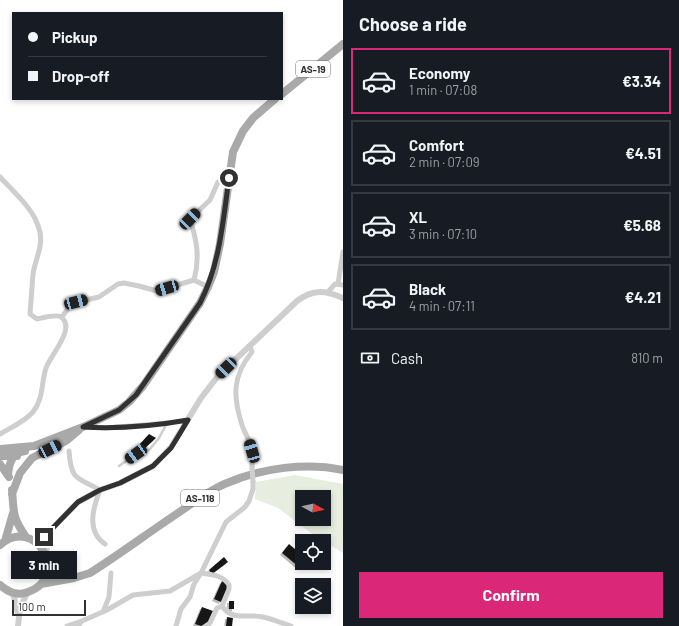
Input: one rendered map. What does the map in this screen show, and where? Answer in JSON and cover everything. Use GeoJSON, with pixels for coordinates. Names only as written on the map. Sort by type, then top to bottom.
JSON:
{"type":"FeatureCollection","features":[{"type":"Feature","properties":{"kind":"main road","name":"AS-19"},"geometry":{"type":"LineString","coordinates":[[283,93],[343,44]]}},
{"type":"Feature","properties":{"kind":"main road"},"geometry":{"type":"LineString","coordinates":[[0,449],[34,446],[82,428],[119,410],[136,395],[200,303],[208,287],[214,272],[220,244],[233,152],[243,131],[253,118],[274,100]]}},
{"type":"Feature","properties":{"kind":"main road"},"geometry":{"type":"LineString","coordinates":[[12,494],[20,473],[32,458],[66,442],[82,428]]}},
{"type":"Feature","properties":{"kind":"main road"},"geometry":{"type":"LineString","coordinates":[[8,475],[9,464],[18,452],[42,447],[62,439],[68,433]]}},
{"type":"Feature","properties":{"kind":"main road"},"geometry":{"type":"LineString","coordinates":[[0,456],[14,456],[50,449]]}},
{"type":"Feature","properties":{"kind":"main road"},"geometry":{"type":"LineString","coordinates":[[0,453],[8,453],[18,460],[20,473]]}},
{"type":"Feature","properties":{"kind":"main road"},"geometry":{"type":"LineString","coordinates":[[0,464],[8,475],[12,484],[13,513],[17,525],[26,537]]}},
{"type":"Feature","properties":{"kind":"main road","name":"AS-118"},"geometry":{"type":"LineString","coordinates":[[27,593],[35,590],[41,584],[74,578],[90,573],[202,496],[226,483],[269,470],[288,468],[329,468],[343,470]]}},
{"type":"Feature","properties":{"kind":"main road"},"geometry":{"type":"LineString","coordinates":[[2,543],[13,513]]}},
{"type":"Feature","properties":{"kind":"main road"},"geometry":{"type":"LineString","coordinates":[[2,543],[11,538],[26,537],[34,540],[42,548],[46,553],[48,570],[46,578],[41,584]]}},
{"type":"Feature","properties":{"kind":"main road"},"geometry":{"type":"LineString","coordinates":[[48,563],[74,578]]}},
{"type":"Feature","properties":{"kind":"main road"},"geometry":{"type":"LineString","coordinates":[[0,585],[4,589],[13,593],[27,593]]}},
{"type":"Feature","properties":{"kind":"street"},"geometry":{"type":"LineString","coordinates":[[0,177],[31,212],[37,222],[40,234],[41,247],[33,273],[30,314],[37,319],[58,315],[62,317],[65,322],[65,332],[60,345],[46,368],[39,404],[20,423],[0,434]]}},
{"type":"Feature","properties":{"kind":"street"},"geometry":{"type":"LineString","coordinates":[[194,280],[198,260],[196,240],[190,219],[210,200],[218,182],[229,178]]}},
{"type":"Feature","properties":{"kind":"street"},"geometry":{"type":"LineString","coordinates":[[328,292],[336,284],[341,284],[343,252]]}},
{"type":"Feature","properties":{"kind":"street"},"geometry":{"type":"LineString","coordinates":[[62,317],[68,307],[76,302],[99,297],[118,284],[124,283],[157,291],[194,280],[208,287]]}},
{"type":"Feature","properties":{"kind":"street"},"geometry":{"type":"LineString","coordinates":[[34,540],[44,537],[78,502],[100,490],[120,483],[153,466],[171,448],[201,398],[218,376],[297,301],[306,295],[315,292],[328,292],[343,298]]}},
{"type":"Feature","properties":{"kind":"street"},"geometry":{"type":"LineString","coordinates":[[176,626],[181,609],[190,597],[194,584],[201,574],[226,522],[245,507],[253,490],[252,451],[248,436],[242,426],[235,387],[239,371],[252,352],[250,346]]}},
{"type":"Feature","properties":{"kind":"street"},"geometry":{"type":"LineString","coordinates":[[82,428],[167,424]]}},
{"type":"Feature","properties":{"kind":"street"},"geometry":{"type":"LineString","coordinates":[[69,451],[72,472],[79,480],[100,490]]}},
{"type":"Feature","properties":{"kind":"street"},"geometry":{"type":"LineString","coordinates":[[100,490],[93,513],[93,526],[96,537],[105,544]]}},
{"type":"Feature","properties":{"kind":"street"},"geometry":{"type":"LineString","coordinates":[[46,553],[48,541],[54,528]]}},
{"type":"Feature","properties":{"kind":"street"},"geometry":{"type":"LineString","coordinates":[[103,612],[109,597],[112,573]]}},
{"type":"Feature","properties":{"kind":"street"},"geometry":{"type":"LineString","coordinates":[[67,626],[103,612],[133,594],[170,590],[201,574],[218,576],[226,580],[229,585],[229,590],[222,606],[217,608],[210,623],[206,626]]}},
{"type":"Feature","properties":{"kind":"street"},"geometry":{"type":"LineString","coordinates":[[13,593],[19,618]]}},
{"type":"Feature","properties":{"kind":"street"},"geometry":{"type":"LineString","coordinates":[[18,626],[20,608],[27,593]]}},
{"type":"Feature","properties":{"kind":"street"},"geometry":{"type":"LineString","coordinates":[[222,606],[226,612],[235,616],[262,616],[290,626]]}},
{"type":"Feature","properties":{"kind":"street"},"geometry":{"type":"LineString","coordinates":[[78,626],[82,621]]}},
{"type":"Feature","properties":{"kind":"lane"},"geometry":{"type":"LineString","coordinates":[[119,466],[136,454],[142,454],[150,449],[159,438],[167,424],[188,420]]}},
{"type":"Feature","properties":{"kind":"shaded area"},"geometry":{"type":"Polygon","coordinates":[[[295,475],[343,484],[343,553],[331,546],[331,534],[313,534],[302,526],[331,526],[331,490],[295,490],[295,521],[278,508],[255,499],[256,482],[295,475]]]}},
{"type":"Feature","properties":{"kind":"building"},"geometry":{"type":"Polygon","coordinates":[[[149,434],[156,438],[144,449],[143,447],[140,449],[140,444],[149,434]]]}},
{"type":"Feature","properties":{"kind":"building"},"geometry":{"type":"Polygon","coordinates":[[[289,544],[295,549],[295,564],[282,553],[289,544]]]}},
{"type":"Feature","properties":{"kind":"building"},"geometry":{"type":"Polygon","coordinates":[[[224,557],[228,562],[212,574],[209,570],[224,557]]]}},
{"type":"Feature","properties":{"kind":"building"},"geometry":{"type":"Polygon","coordinates":[[[222,581],[226,583],[228,588],[221,602],[214,599],[222,581]]]}},
{"type":"Feature","properties":{"kind":"building"},"geometry":{"type":"Polygon","coordinates":[[[229,601],[234,601],[234,609],[229,609],[229,601]]]}},
{"type":"Feature","properties":{"kind":"building"},"geometry":{"type":"Polygon","coordinates":[[[202,607],[213,611],[208,622],[201,626],[195,624],[202,607]]]}},
{"type":"Feature","properties":{"kind":"building"},"geometry":{"type":"Polygon","coordinates":[[[227,617],[233,618],[232,626],[226,626],[227,617]]]}},
{"type":"Feature","properties":{"kind":"route"},"geometry":{"type":"LineString","coordinates":[[44,537],[78,502],[100,490],[120,483],[153,466],[171,448],[188,420],[167,424],[106,428],[83,427],[119,410],[136,395],[200,303],[214,272],[220,244],[229,178]]}}]}
